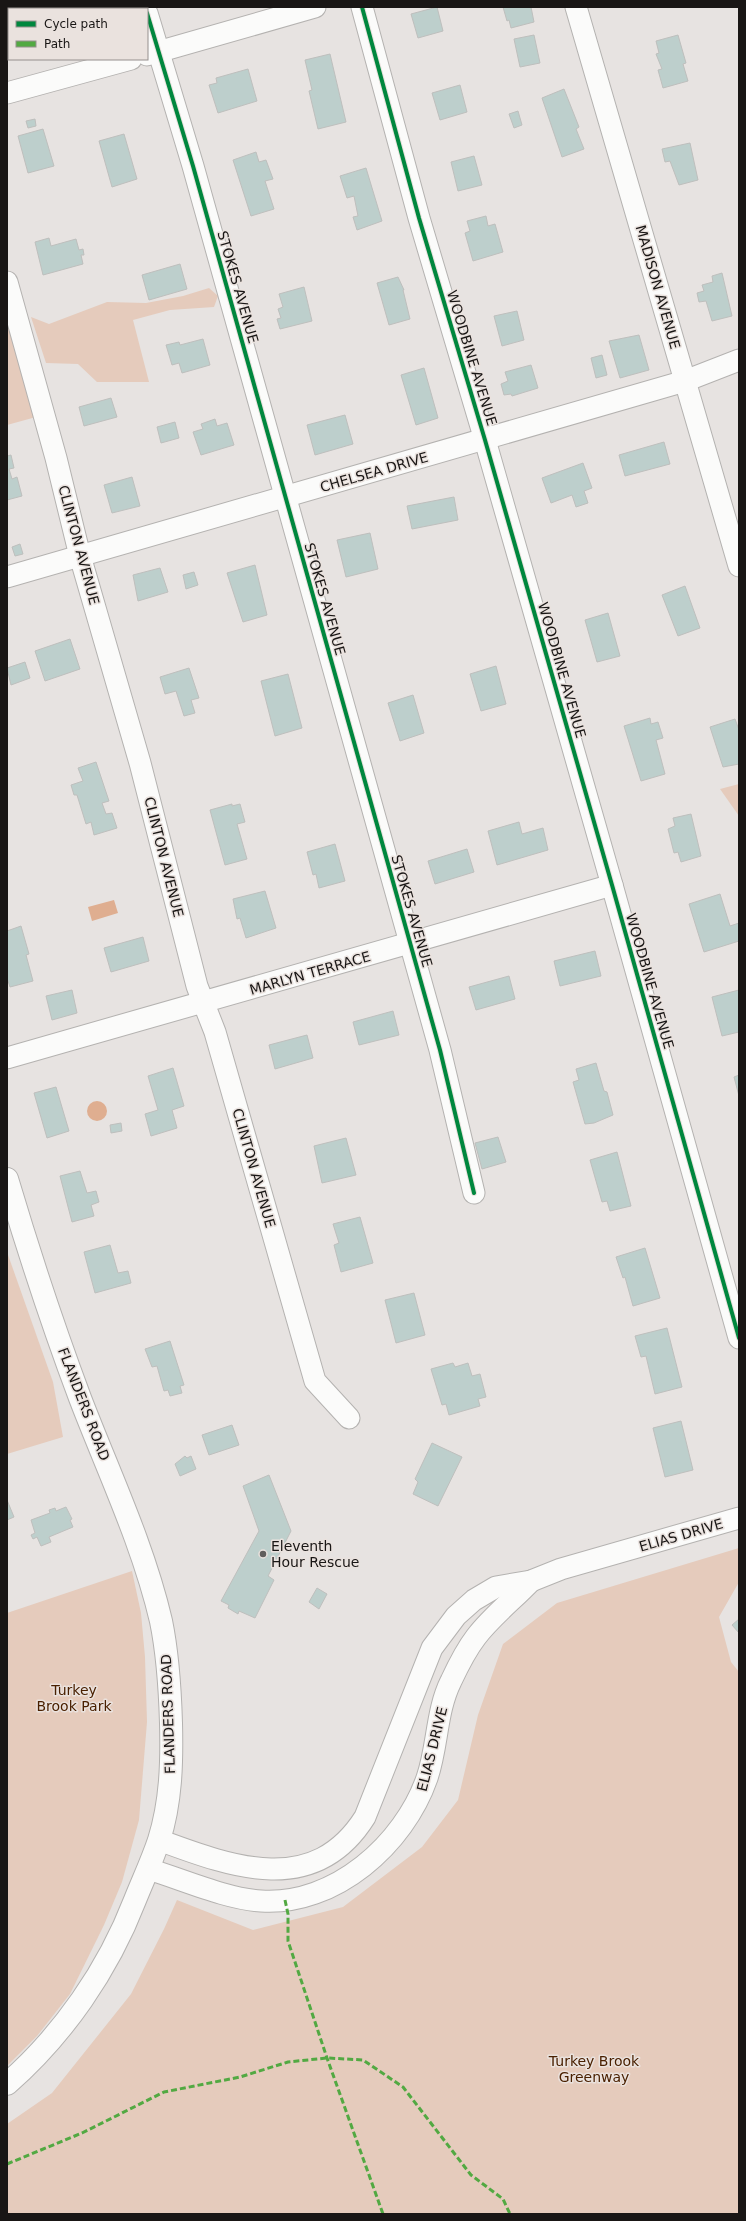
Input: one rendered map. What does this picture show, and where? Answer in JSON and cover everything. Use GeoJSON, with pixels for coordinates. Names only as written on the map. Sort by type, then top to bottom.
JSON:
{"type":"FeatureCollection","features":[{"type":"Feature","properties":{"kind":"main road","name":"FLANDERS ROAD"},"geometry":{"type":"LineString","coordinates":[[7,1179],[50,1315],[137,1544],[161,1622],[170,1679],[172,1754],[171,1782],[159,1840],[121,1934],[93,1982],[50,2040],[23,2070],[7,2084]]}},
{"type":"Feature","properties":{"kind":"street"},"geometry":{"type":"LineString","coordinates":[[152,53],[315,7]]}},
{"type":"Feature","properties":{"kind":"street","name":"WOODBINE AVENUE"},"geometry":{"type":"LineString","coordinates":[[362,7],[419,218],[485,440],[739,1338]]}},
{"type":"Feature","properties":{"kind":"street","name":"MADISON AVENUE"},"geometry":{"type":"LineString","coordinates":[[576,7],[739,566]]}},
{"type":"Feature","properties":{"kind":"street","name":"STOKES AVENUE"},"geometry":{"type":"LineString","coordinates":[[148,21],[152,53],[193,166],[440,1050],[474,1193]]}},
{"type":"Feature","properties":{"kind":"street"},"geometry":{"type":"LineString","coordinates":[[7,93],[127,60]]}},
{"type":"Feature","properties":{"kind":"street","name":"CLINTON AVENUE"},"geometry":{"type":"LineString","coordinates":[[7,282],[54,452],[80,556],[140,763],[197,986],[216,1032],[315,1381],[349,1418]]}},
{"type":"Feature","properties":{"kind":"street","name":"CHELSEA DRIVE"},"geometry":{"type":"LineString","coordinates":[[7,577],[686,381],[739,360]]}},
{"type":"Feature","properties":{"kind":"street","name":"MARLYN TERRACE"},"geometry":{"type":"LineString","coordinates":[[7,1058],[204,1004],[612,886]]}},
{"type":"Feature","properties":{"kind":"street","name":"ELIAS DRIVE"},"geometry":{"type":"LineString","coordinates":[[159,1840],[200,1855],[238,1865],[275,1870],[308,1864],[332,1852],[350,1838],[365,1817],[432,1648],[443,1631],[465,1607],[485,1592],[496,1587],[531,1580],[561,1569],[739,1518]]}},
{"type":"Feature","properties":{"kind":"street","name":"ELIAS DRIVE"},"geometry":{"type":"LineString","coordinates":[[148,1869],[244,1898],[273,1901],[295,1899],[318,1891],[367,1863],[397,1834],[420,1797],[430,1765],[441,1708],[450,1683],[462,1660],[480,1633],[531,1580]]}},
{"type":"Feature","properties":{"kind":"green space"},"geometry":{"type":"Polygon","coordinates":[[[209,288],[218,296],[214,307],[170,310],[133,320],[149,382],[97,382],[78,364],[46,363],[31,317],[49,324],[107,302],[146,303],[183,296],[209,288]]]}},
{"type":"Feature","properties":{"kind":"green space"},"geometry":{"type":"Polygon","coordinates":[[[7,314],[36,417],[7,425],[7,314]]]}},
{"type":"Feature","properties":{"kind":"green space"},"geometry":{"type":"Polygon","coordinates":[[[739,784],[739,816],[720,789],[739,784]]]}},
{"type":"Feature","properties":{"kind":"green space"},"geometry":{"type":"Polygon","coordinates":[[[7,1252],[53,1382],[63,1437],[7,1454],[7,1252]]]}},
{"type":"Feature","properties":{"kind":"green space","name":"Turkey Brook Greenway"},"geometry":{"type":"Polygon","coordinates":[[[739,1548],[739,1582],[719,1617],[731,1662],[739,1672],[739,2214],[7,2214],[7,2124],[52,2093],[131,1994],[177,1900],[253,1930],[343,1907],[422,1847],[458,1800],[478,1715],[503,1644],[557,1603],[739,1548]]]}},
{"type":"Feature","properties":{"kind":"green space","name":"Turkey Brook Park"},"geometry":{"type":"Polygon","coordinates":[[[132,1571],[141,1613],[145,1657],[147,1722],[139,1820],[122,1882],[104,1925],[70,1994],[37,2036],[7,2066],[7,1613],[132,1571]]]}},
{"type":"Feature","properties":{"kind":"shaded area"},"geometry":{"type":"Polygon","coordinates":[[[114,900],[118,913],[92,921],[88,907],[114,900]]]}},
{"type":"Feature","properties":{"kind":"shaded area"},"geometry":{"type":"Polygon","coordinates":[[[93,1101],[101,1101],[107,1107],[107,1115],[101,1121],[93,1121],[87,1115],[87,1107],[93,1101]]]}},
{"type":"Feature","properties":{"kind":"building"},"geometry":{"type":"Polygon","coordinates":[[[90,7],[90,8],[48,8],[90,7]]]}},
{"type":"Feature","properties":{"kind":"building"},"geometry":{"type":"Polygon","coordinates":[[[437,7],[443,31],[418,38],[411,14],[437,7]]]}},
{"type":"Feature","properties":{"kind":"building"},"geometry":{"type":"Polygon","coordinates":[[[503,7],[531,7],[534,22],[511,28],[509,20],[507,21],[503,7]]]}},
{"type":"Feature","properties":{"kind":"building"},"geometry":{"type":"Polygon","coordinates":[[[534,35],[540,63],[520,67],[514,39],[534,35]]]}},
{"type":"Feature","properties":{"kind":"building"},"geometry":{"type":"Polygon","coordinates":[[[678,35],[686,63],[683,64],[688,81],[663,88],[658,70],[662,69],[656,54],[659,53],[656,41],[678,35]]]}},
{"type":"Feature","properties":{"kind":"building"},"geometry":{"type":"Polygon","coordinates":[[[330,54],[346,122],[318,129],[309,91],[312,90],[305,60],[330,54]]]}},
{"type":"Feature","properties":{"kind":"building"},"geometry":{"type":"Polygon","coordinates":[[[248,69],[257,101],[218,113],[209,85],[217,83],[216,78],[248,69]]]}},
{"type":"Feature","properties":{"kind":"building"},"geometry":{"type":"Polygon","coordinates":[[[460,85],[467,112],[440,120],[432,93],[460,85]]]}},
{"type":"Feature","properties":{"kind":"building"},"geometry":{"type":"Polygon","coordinates":[[[564,89],[579,127],[576,129],[584,149],[562,157],[542,98],[564,89]]]}},
{"type":"Feature","properties":{"kind":"building"},"geometry":{"type":"Polygon","coordinates":[[[518,111],[522,125],[514,128],[509,114],[518,111]]]}},
{"type":"Feature","properties":{"kind":"building"},"geometry":{"type":"Polygon","coordinates":[[[35,119],[36,126],[28,128],[26,121],[35,119]]]}},
{"type":"Feature","properties":{"kind":"building"},"geometry":{"type":"Polygon","coordinates":[[[43,129],[54,166],[28,173],[18,136],[43,129]]]}},
{"type":"Feature","properties":{"kind":"building"},"geometry":{"type":"Polygon","coordinates":[[[124,134],[137,179],[112,187],[99,141],[124,134]]]}},
{"type":"Feature","properties":{"kind":"building"},"geometry":{"type":"Polygon","coordinates":[[[690,143],[698,180],[679,185],[670,161],[665,162],[662,149],[690,143]]]}},
{"type":"Feature","properties":{"kind":"building"},"geometry":{"type":"Polygon","coordinates":[[[256,152],[259,162],[266,160],[273,179],[265,181],[274,209],[251,216],[233,160],[256,152]]]}},
{"type":"Feature","properties":{"kind":"building"},"geometry":{"type":"Polygon","coordinates":[[[474,156],[482,185],[458,191],[451,162],[474,156]]]}},
{"type":"Feature","properties":{"kind":"building"},"geometry":{"type":"Polygon","coordinates":[[[366,168],[382,221],[357,230],[353,217],[358,216],[354,196],[347,198],[340,176],[366,168]]]}},
{"type":"Feature","properties":{"kind":"building"},"geometry":{"type":"Polygon","coordinates":[[[486,216],[488,226],[495,224],[503,252],[473,261],[465,233],[470,231],[467,221],[486,216]]]}},
{"type":"Feature","properties":{"kind":"building"},"geometry":{"type":"Polygon","coordinates":[[[49,238],[51,246],[76,239],[79,250],[83,249],[84,255],[81,255],[83,264],[43,275],[35,242],[49,238]]]}},
{"type":"Feature","properties":{"kind":"building"},"geometry":{"type":"Polygon","coordinates":[[[180,264],[187,289],[149,300],[142,275],[180,264]]]}},
{"type":"Feature","properties":{"kind":"building"},"geometry":{"type":"Polygon","coordinates":[[[722,273],[732,316],[712,321],[706,301],[699,302],[697,293],[704,291],[702,285],[713,282],[712,276],[722,273]]]}},
{"type":"Feature","properties":{"kind":"building"},"geometry":{"type":"Polygon","coordinates":[[[398,277],[404,290],[410,319],[389,325],[377,283],[398,277]]]}},
{"type":"Feature","properties":{"kind":"building"},"geometry":{"type":"Polygon","coordinates":[[[304,287],[312,321],[280,329],[277,319],[281,318],[278,309],[283,307],[279,294],[304,287]]]}},
{"type":"Feature","properties":{"kind":"building"},"geometry":{"type":"Polygon","coordinates":[[[517,311],[524,340],[502,346],[494,316],[517,311]]]}},
{"type":"Feature","properties":{"kind":"building"},"geometry":{"type":"Polygon","coordinates":[[[639,335],[649,370],[620,378],[609,341],[639,335]]]}},
{"type":"Feature","properties":{"kind":"building"},"geometry":{"type":"Polygon","coordinates":[[[203,339],[210,365],[182,373],[179,363],[172,365],[166,345],[179,342],[180,345],[203,339]]]}},
{"type":"Feature","properties":{"kind":"building"},"geometry":{"type":"Polygon","coordinates":[[[602,355],[607,375],[596,378],[591,358],[602,355]]]}},
{"type":"Feature","properties":{"kind":"building"},"geometry":{"type":"Polygon","coordinates":[[[531,365],[538,388],[512,396],[511,394],[504,395],[501,384],[508,381],[505,372],[531,365]]]}},
{"type":"Feature","properties":{"kind":"building"},"geometry":{"type":"Polygon","coordinates":[[[424,368],[438,418],[416,425],[401,375],[424,368]]]}},
{"type":"Feature","properties":{"kind":"building"},"geometry":{"type":"Polygon","coordinates":[[[111,398],[117,417],[84,426],[79,407],[111,398]]]}},
{"type":"Feature","properties":{"kind":"building"},"geometry":{"type":"Polygon","coordinates":[[[345,415],[353,444],[315,455],[307,425],[345,415]]]}},
{"type":"Feature","properties":{"kind":"building"},"geometry":{"type":"Polygon","coordinates":[[[215,419],[217,426],[227,423],[234,445],[201,455],[193,432],[203,429],[201,424],[215,419]]]}},
{"type":"Feature","properties":{"kind":"building"},"geometry":{"type":"Polygon","coordinates":[[[175,422],[179,438],[161,443],[157,427],[175,422]]]}},
{"type":"Feature","properties":{"kind":"building"},"geometry":{"type":"Polygon","coordinates":[[[664,442],[670,464],[625,476],[619,455],[664,442]]]}},
{"type":"Feature","properties":{"kind":"building"},"geometry":{"type":"Polygon","coordinates":[[[11,455],[14,468],[9,469],[12,479],[17,477],[22,496],[7,500],[7,456],[11,455]]]}},
{"type":"Feature","properties":{"kind":"building"},"geometry":{"type":"Polygon","coordinates":[[[583,463],[592,488],[584,491],[588,503],[576,507],[572,495],[551,503],[542,478],[583,463]]]}},
{"type":"Feature","properties":{"kind":"building"},"geometry":{"type":"Polygon","coordinates":[[[132,477],[140,506],[112,513],[104,485],[132,477]]]}},
{"type":"Feature","properties":{"kind":"building"},"geometry":{"type":"Polygon","coordinates":[[[454,497],[458,520],[412,529],[407,506],[454,497]]]}},
{"type":"Feature","properties":{"kind":"building"},"geometry":{"type":"Polygon","coordinates":[[[370,533],[378,569],[346,577],[337,540],[370,533]]]}},
{"type":"Feature","properties":{"kind":"building"},"geometry":{"type":"Polygon","coordinates":[[[20,544],[23,554],[15,556],[12,547],[20,544]]]}},
{"type":"Feature","properties":{"kind":"building"},"geometry":{"type":"Polygon","coordinates":[[[255,565],[267,615],[243,622],[227,573],[255,565]]]}},
{"type":"Feature","properties":{"kind":"building"},"geometry":{"type":"Polygon","coordinates":[[[160,568],[168,592],[138,601],[133,575],[160,568]]]}},
{"type":"Feature","properties":{"kind":"building"},"geometry":{"type":"Polygon","coordinates":[[[194,572],[198,585],[186,589],[183,575],[194,572]]]}},
{"type":"Feature","properties":{"kind":"building"},"geometry":{"type":"Polygon","coordinates":[[[685,586],[700,628],[678,636],[662,595],[685,586]]]}},
{"type":"Feature","properties":{"kind":"building"},"geometry":{"type":"Polygon","coordinates":[[[608,613],[620,656],[597,662],[585,620],[608,613]]]}},
{"type":"Feature","properties":{"kind":"building"},"geometry":{"type":"Polygon","coordinates":[[[70,639],[80,669],[45,681],[35,651],[70,639]]]}},
{"type":"Feature","properties":{"kind":"building"},"geometry":{"type":"Polygon","coordinates":[[[25,662],[30,678],[11,685],[7,668],[25,662]]]}},
{"type":"Feature","properties":{"kind":"building"},"geometry":{"type":"Polygon","coordinates":[[[496,666],[506,704],[481,711],[470,674],[496,666]]]}},
{"type":"Feature","properties":{"kind":"building"},"geometry":{"type":"Polygon","coordinates":[[[189,668],[199,698],[191,700],[195,713],[184,716],[176,691],[165,694],[160,677],[189,668]]]}},
{"type":"Feature","properties":{"kind":"building"},"geometry":{"type":"Polygon","coordinates":[[[288,674],[302,728],[275,736],[261,681],[288,674]]]}},
{"type":"Feature","properties":{"kind":"building"},"geometry":{"type":"Polygon","coordinates":[[[413,695],[424,733],[400,741],[388,703],[413,695]]]}},
{"type":"Feature","properties":{"kind":"building"},"geometry":{"type":"Polygon","coordinates":[[[650,718],[651,724],[658,722],[663,738],[656,740],[665,774],[641,781],[624,726],[650,718]]]}},
{"type":"Feature","properties":{"kind":"building"},"geometry":{"type":"Polygon","coordinates":[[[735,719],[739,730],[739,764],[723,767],[710,727],[735,719]]]}},
{"type":"Feature","properties":{"kind":"building"},"geometry":{"type":"Polygon","coordinates":[[[96,762],[109,801],[102,803],[106,814],[112,813],[117,828],[94,835],[91,822],[86,824],[77,795],[74,795],[71,785],[83,781],[78,768],[96,762]]]}},
{"type":"Feature","properties":{"kind":"building"},"geometry":{"type":"Polygon","coordinates":[[[232,804],[232,806],[240,804],[245,822],[237,824],[247,859],[225,865],[210,810],[232,804]]]}},
{"type":"Feature","properties":{"kind":"building"},"geometry":{"type":"Polygon","coordinates":[[[691,814],[701,856],[681,862],[678,852],[674,853],[668,829],[675,826],[673,818],[691,814]]]}},
{"type":"Feature","properties":{"kind":"building"},"geometry":{"type":"Polygon","coordinates":[[[519,822],[522,834],[543,828],[548,850],[497,865],[488,831],[519,822]]]}},
{"type":"Feature","properties":{"kind":"building"},"geometry":{"type":"Polygon","coordinates":[[[335,844],[345,881],[319,888],[316,874],[313,875],[307,852],[335,844]]]}},
{"type":"Feature","properties":{"kind":"building"},"geometry":{"type":"Polygon","coordinates":[[[467,849],[474,872],[435,884],[428,861],[467,849]]]}},
{"type":"Feature","properties":{"kind":"building"},"geometry":{"type":"Polygon","coordinates":[[[265,891],[276,928],[246,938],[240,918],[237,919],[233,899],[265,891]]]}},
{"type":"Feature","properties":{"kind":"building"},"geometry":{"type":"Polygon","coordinates":[[[720,894],[730,926],[739,923],[739,941],[704,952],[689,904],[720,894]]]}},
{"type":"Feature","properties":{"kind":"building"},"geometry":{"type":"Polygon","coordinates":[[[21,926],[29,954],[26,955],[33,981],[10,987],[7,978],[7,931],[21,926]]]}},
{"type":"Feature","properties":{"kind":"building"},"geometry":{"type":"Polygon","coordinates":[[[143,937],[149,961],[111,972],[104,948],[143,937]]]}},
{"type":"Feature","properties":{"kind":"building"},"geometry":{"type":"Polygon","coordinates":[[[595,951],[601,976],[560,986],[554,961],[595,951]]]}},
{"type":"Feature","properties":{"kind":"building"},"geometry":{"type":"Polygon","coordinates":[[[509,976],[515,999],[476,1010],[469,987],[509,976]]]}},
{"type":"Feature","properties":{"kind":"building"},"geometry":{"type":"Polygon","coordinates":[[[72,990],[77,1013],[52,1020],[46,996],[72,990]]]}},
{"type":"Feature","properties":{"kind":"building"},"geometry":{"type":"Polygon","coordinates":[[[739,990],[739,1032],[722,1036],[712,997],[739,990]]]}},
{"type":"Feature","properties":{"kind":"building"},"geometry":{"type":"Polygon","coordinates":[[[393,1011],[399,1035],[359,1045],[353,1022],[393,1011]]]}},
{"type":"Feature","properties":{"kind":"building"},"geometry":{"type":"Polygon","coordinates":[[[307,1035],[313,1058],[275,1069],[269,1045],[307,1035]]]}},
{"type":"Feature","properties":{"kind":"building"},"geometry":{"type":"Polygon","coordinates":[[[596,1063],[604,1091],[607,1092],[613,1115],[594,1123],[585,1124],[573,1082],[579,1080],[576,1069],[596,1063]]]}},
{"type":"Feature","properties":{"kind":"building"},"geometry":{"type":"Polygon","coordinates":[[[173,1068],[184,1106],[172,1110],[177,1128],[151,1136],[145,1114],[158,1110],[148,1076],[173,1068]]]}},
{"type":"Feature","properties":{"kind":"building"},"geometry":{"type":"Polygon","coordinates":[[[739,1075],[739,1096],[734,1077],[739,1075]]]}},
{"type":"Feature","properties":{"kind":"building"},"geometry":{"type":"Polygon","coordinates":[[[56,1087],[69,1131],[47,1138],[34,1093],[56,1087]]]}},
{"type":"Feature","properties":{"kind":"building"},"geometry":{"type":"Polygon","coordinates":[[[121,1123],[122,1131],[111,1133],[110,1125],[121,1123]]]}},
{"type":"Feature","properties":{"kind":"building"},"geometry":{"type":"Polygon","coordinates":[[[498,1137],[506,1162],[482,1169],[475,1143],[498,1137]]]}},
{"type":"Feature","properties":{"kind":"building"},"geometry":{"type":"Polygon","coordinates":[[[346,1138],[356,1175],[322,1183],[314,1146],[346,1138]]]}},
{"type":"Feature","properties":{"kind":"building"},"geometry":{"type":"Polygon","coordinates":[[[617,1152],[631,1206],[610,1211],[607,1201],[602,1202],[590,1160],[617,1152]]]}},
{"type":"Feature","properties":{"kind":"building"},"geometry":{"type":"Polygon","coordinates":[[[80,1171],[87,1193],[96,1191],[99,1202],[91,1205],[94,1216],[72,1222],[60,1176],[80,1171]]]}},
{"type":"Feature","properties":{"kind":"building"},"geometry":{"type":"Polygon","coordinates":[[[360,1217],[373,1263],[341,1272],[334,1245],[339,1243],[333,1224],[360,1217]]]}},
{"type":"Feature","properties":{"kind":"building"},"geometry":{"type":"Polygon","coordinates":[[[110,1245],[118,1273],[128,1271],[131,1283],[95,1293],[84,1252],[110,1245]]]}},
{"type":"Feature","properties":{"kind":"building"},"geometry":{"type":"Polygon","coordinates":[[[645,1248],[660,1298],[633,1306],[625,1277],[623,1278],[616,1257],[645,1248]]]}},
{"type":"Feature","properties":{"kind":"building"},"geometry":{"type":"Polygon","coordinates":[[[414,1293],[425,1335],[396,1343],[385,1300],[414,1293]]]}},
{"type":"Feature","properties":{"kind":"building"},"geometry":{"type":"Polygon","coordinates":[[[667,1328],[682,1387],[655,1394],[646,1356],[641,1357],[635,1336],[667,1328]]]}},
{"type":"Feature","properties":{"kind":"building"},"geometry":{"type":"Polygon","coordinates":[[[170,1341],[184,1385],[180,1386],[182,1393],[170,1396],[168,1390],[164,1391],[157,1366],[152,1367],[145,1349],[170,1341]]]}},
{"type":"Feature","properties":{"kind":"building"},"geometry":{"type":"Polygon","coordinates":[[[453,1363],[455,1367],[468,1363],[472,1376],[480,1374],[486,1397],[478,1399],[480,1406],[449,1415],[446,1404],[442,1405],[431,1369],[453,1363]]]}},
{"type":"Feature","properties":{"kind":"building"},"geometry":{"type":"Polygon","coordinates":[[[681,1421],[693,1470],[665,1477],[653,1428],[681,1421]]]}},
{"type":"Feature","properties":{"kind":"building"},"geometry":{"type":"Polygon","coordinates":[[[232,1425],[239,1445],[209,1455],[202,1435],[232,1425]]]}},
{"type":"Feature","properties":{"kind":"building"},"geometry":{"type":"Polygon","coordinates":[[[432,1443],[462,1457],[438,1506],[413,1494],[418,1482],[415,1479],[432,1443]]]}},
{"type":"Feature","properties":{"kind":"building"},"geometry":{"type":"Polygon","coordinates":[[[185,1456],[187,1458],[191,1456],[196,1469],[180,1476],[175,1464],[185,1456]]]}},
{"type":"Feature","properties":{"kind":"building","name":"Eleventh Hour Rescue"},"geometry":{"type":"Polygon","coordinates":[[[269,1475],[291,1531],[268,1576],[274,1580],[255,1618],[239,1611],[238,1614],[228,1608],[229,1605],[221,1601],[259,1531],[243,1486],[269,1475]]]}},
{"type":"Feature","properties":{"kind":"building"},"geometry":{"type":"Polygon","coordinates":[[[7,1500],[14,1517],[7,1520],[7,1500]]]}},
{"type":"Feature","properties":{"kind":"building"},"geometry":{"type":"Polygon","coordinates":[[[66,1507],[72,1519],[70,1520],[73,1527],[49,1537],[51,1542],[41,1546],[37,1537],[33,1539],[31,1535],[35,1533],[31,1520],[50,1513],[49,1510],[55,1508],[56,1511],[66,1507]]]}},
{"type":"Feature","properties":{"kind":"building"},"geometry":{"type":"Polygon","coordinates":[[[317,1588],[327,1594],[319,1609],[309,1602],[317,1588]]]}},
{"type":"Feature","properties":{"kind":"building"},"geometry":{"type":"Polygon","coordinates":[[[739,1619],[739,1633],[732,1625],[739,1619]]]}},
{"type":"Feature","properties":{"kind":"marked path"},"geometry":{"type":"LineString","coordinates":[[285,1900],[288,1914],[288,1941],[327,2058],[383,2214]]}},
{"type":"Feature","properties":{"kind":"marked path"},"geometry":{"type":"LineString","coordinates":[[7,2164],[82,2133],[164,2092],[240,2077],[288,2062],[327,2058],[363,2060],[403,2087],[471,2175],[503,2199],[510,2214]]}},
{"type":"Feature","properties":{"kind":"cycle path"},"geometry":{"type":"LineString","coordinates":[[362,7],[419,218],[485,440],[739,1338]]}},
{"type":"Feature","properties":{"kind":"cycle path"},"geometry":{"type":"LineString","coordinates":[[148,16],[193,166],[440,1050],[474,1193]]}},
{"type":"Feature","properties":{"kind":"place","name":"Eleventh Hour Rescue"},"geometry":{"type":"Point","coordinates":[263,1554]}}]}
